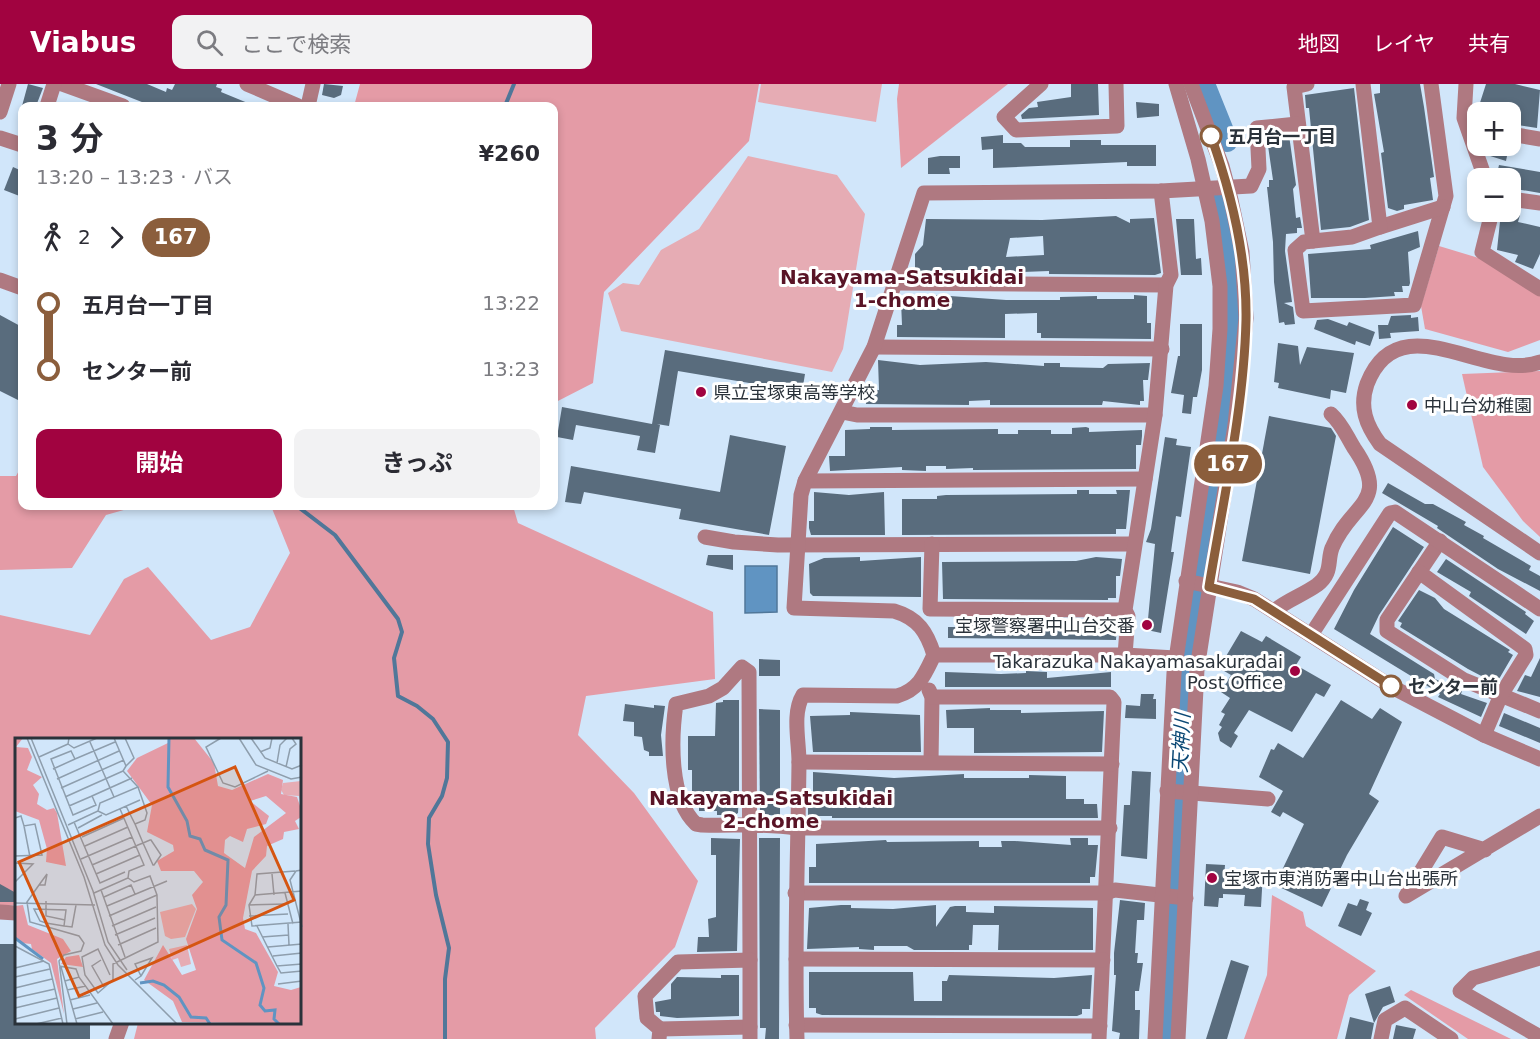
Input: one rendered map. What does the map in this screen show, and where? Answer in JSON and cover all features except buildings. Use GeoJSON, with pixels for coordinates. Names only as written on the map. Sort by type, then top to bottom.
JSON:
{"type":"FeatureCollection","features":[{"type":"Feature","properties":{"kind":"street"},"geometry":{"type":"LineString","coordinates":[[0,112],[9,84]]}},
{"type":"Feature","properties":{"kind":"street"},"geometry":{"type":"LineString","coordinates":[[48,102],[54,84]]}},
{"type":"Feature","properties":{"kind":"street"},"geometry":{"type":"LineString","coordinates":[[62,84],[112,102]]}},
{"type":"Feature","properties":{"kind":"street"},"geometry":{"type":"LineString","coordinates":[[247,84],[289,102]]}},
{"type":"Feature","properties":{"kind":"street"},"geometry":{"type":"LineString","coordinates":[[309,102],[313,84]]}},
{"type":"Feature","properties":{"kind":"street"},"geometry":{"type":"LineString","coordinates":[[1041,84],[1004,117],[1016,130],[1117,126],[1116,84]]}},
{"type":"Feature","properties":{"kind":"street"},"geometry":{"type":"LineString","coordinates":[[1155,1039],[1161,897],[1197,669],[1197,584],[1220,329],[1220,286],[1212,221],[1176,84]]}},
{"type":"Feature","properties":{"kind":"street"},"geometry":{"type":"LineString","coordinates":[[1178,1039],[1186,898],[1178,791],[1175,658],[1197,584],[1235,425],[1246,318],[1242,252],[1228,188],[1191,84]]}},
{"type":"Feature","properties":{"kind":"street"},"geometry":{"type":"LineString","coordinates":[[1307,84],[1294,87],[1313,241]]}},
{"type":"Feature","properties":{"kind":"street"},"geometry":{"type":"LineString","coordinates":[[1363,84],[1380,227]]}},
{"type":"Feature","properties":{"kind":"street"},"geometry":{"type":"LineString","coordinates":[[1431,84],[1446,196],[1443,207],[1414,305],[1303,311],[1295,250],[1304,242],[1352,237],[1443,207]]}},
{"type":"Feature","properties":{"kind":"street"},"geometry":{"type":"LineString","coordinates":[[1466,84],[1464,118],[1467,121]]}},
{"type":"Feature","properties":{"kind":"street"},"geometry":{"type":"LineString","coordinates":[[932,698],[1110,697],[1114,702],[1100,1032],[797,1032],[795,893],[799,762],[797,705],[803,695],[897,696],[916,687],[925,676],[934,655],[922,628],[909,615],[894,611],[794,608],[801,495],[805,480],[874,347],[924,194],[1161,191],[1251,186],[1259,168],[1257,128],[1297,124]]}},
{"type":"Feature","properties":{"kind":"street"},"geometry":{"type":"LineString","coordinates":[[1521,136],[1540,139]]}},
{"type":"Feature","properties":{"kind":"street"},"geometry":{"type":"LineString","coordinates":[[0,138],[18,144]]}},
{"type":"Feature","properties":{"kind":"street"},"geometry":{"type":"LineString","coordinates":[[1125,655],[1128,616],[1125,610],[1155,415],[1166,285],[1171,275],[1161,191]]}},
{"type":"Feature","properties":{"kind":"street"},"geometry":{"type":"LineString","coordinates":[[1521,200],[1540,203]]}},
{"type":"Feature","properties":{"kind":"street"},"geometry":{"type":"LineString","coordinates":[[1490,222],[1482,252],[1540,289]]}},
{"type":"Feature","properties":{"kind":"street"},"geometry":{"type":"LineString","coordinates":[[0,280],[18,287]]}},
{"type":"Feature","properties":{"kind":"street"},"geometry":{"type":"LineString","coordinates":[[895,283],[1166,285]]}},
{"type":"Feature","properties":{"kind":"street"},"geometry":{"type":"LineString","coordinates":[[874,347],[1162,349]]}},
{"type":"Feature","properties":{"kind":"street"},"geometry":{"type":"LineString","coordinates":[[1540,362],[1520,366],[1451,351],[1406,347],[1388,355],[1374,371],[1366,388],[1363,404],[1371,432],[1380,444],[1540,554]]}},
{"type":"Feature","properties":{"kind":"street"},"geometry":{"type":"LineString","coordinates":[[842,412],[857,415],[1155,415]]}},
{"type":"Feature","properties":{"kind":"street"},"geometry":{"type":"LineString","coordinates":[[1274,611],[1288,599],[1318,585],[1331,564],[1331,549],[1368,495],[1372,481],[1342,424],[1330,414]]}},
{"type":"Feature","properties":{"kind":"street"},"geometry":{"type":"LineString","coordinates":[[1211,420],[1235,425]]}},
{"type":"Feature","properties":{"kind":"street"},"geometry":{"type":"LineString","coordinates":[[805,480],[1145,479]]}},
{"type":"Feature","properties":{"kind":"street"},"geometry":{"type":"LineString","coordinates":[[1311,635],[1390,513],[1395,512],[1540,609]]}},
{"type":"Feature","properties":{"kind":"street"},"geometry":{"type":"LineString","coordinates":[[705,537],[734,542],[797,545],[1134,544]]}},
{"type":"Feature","properties":{"kind":"street"},"geometry":{"type":"LineString","coordinates":[[1440,541],[1387,620],[1387,631],[1464,680],[1540,711]]}},
{"type":"Feature","properties":{"kind":"street"},"geometry":{"type":"LineString","coordinates":[[932,544],[930,609],[1125,610]]}},
{"type":"Feature","properties":{"kind":"street"},"geometry":{"type":"LineString","coordinates":[[1419,572],[1525,649],[1526,656],[1501,695],[1484,735]]}},
{"type":"Feature","properties":{"kind":"street"},"geometry":{"type":"LineString","coordinates":[[1197,584],[1245,596],[1274,611],[1392,687],[1484,735],[1540,759]]}},
{"type":"Feature","properties":{"kind":"street"},"geometry":{"type":"LineString","coordinates":[[934,655],[1125,655],[1175,658]]}},
{"type":"Feature","properties":{"kind":"street"},"geometry":{"type":"LineString","coordinates":[[750,960],[678,962],[645,996],[647,1018],[659,1034],[750,1033],[750,960],[748,826],[749,672],[741,667],[723,688],[709,696],[676,704],[674,770],[680,792],[696,824],[748,826],[796,828],[1110,828]]}},
{"type":"Feature","properties":{"kind":"street"},"geometry":{"type":"LineString","coordinates":[[925,676],[932,698],[931,762]]}},
{"type":"Feature","properties":{"kind":"street"},"geometry":{"type":"LineString","coordinates":[[799,762],[1112,765]]}},
{"type":"Feature","properties":{"kind":"street"},"geometry":{"type":"LineString","coordinates":[[1178,791],[1268,798]]}},
{"type":"Feature","properties":{"kind":"street"},"geometry":{"type":"LineString","coordinates":[[1485,850],[1442,837],[1406,896],[1485,850],[1540,816]]}},
{"type":"Feature","properties":{"kind":"street"},"geometry":{"type":"LineString","coordinates":[[795,893],[1106,893],[1114,890],[1186,898]]}},
{"type":"Feature","properties":{"kind":"street"},"geometry":{"type":"LineString","coordinates":[[0,912],[15,913]]}},
{"type":"Feature","properties":{"kind":"street"},"geometry":{"type":"LineString","coordinates":[[1539,1034],[1460,991],[1473,978],[1540,958]]}},
{"type":"Feature","properties":{"kind":"street"},"geometry":{"type":"LineString","coordinates":[[796,959],[1103,960]]}},
{"type":"Feature","properties":{"kind":"street"},"geometry":{"type":"LineString","coordinates":[[1381,1039],[1384,1020],[1405,1008],[1451,1039]]}},
{"type":"Feature","properties":{"kind":"street"},"geometry":{"type":"LineString","coordinates":[[116,1039],[122,1024]]}},
{"type":"Feature","properties":{"kind":"shaded area"},"geometry":{"type":"Polygon","coordinates":[[[360,84],[759,84],[749,141],[604,292],[593,383],[558,401],[558,102],[355,102],[360,84]]]}},
{"type":"Feature","properties":{"kind":"shaded area"},"geometry":{"type":"Polygon","coordinates":[[[761,84],[882,84],[876,122],[758,102],[761,84]]]}},
{"type":"Feature","properties":{"kind":"shaded area"},"geometry":{"type":"Polygon","coordinates":[[[899,84],[1008,84],[901,168],[897,99],[899,84]]]}},
{"type":"Feature","properties":{"kind":"shaded area"},"geometry":{"type":"Polygon","coordinates":[[[748,156],[837,175],[865,214],[843,349],[832,372],[621,331],[608,293],[623,283],[639,285],[661,250],[699,229],[748,156]]]}},
{"type":"Feature","properties":{"kind":"shaded area"},"geometry":{"type":"Polygon","coordinates":[[[1439,246],[1482,259],[1540,294],[1540,340],[1508,352],[1425,329],[1421,306],[1439,246]]]}},
{"type":"Feature","properties":{"kind":"shaded area"},"geometry":{"type":"Polygon","coordinates":[[[1540,371],[1540,537],[1523,521],[1483,467],[1462,374],[1540,371]]]}},
{"type":"Feature","properties":{"kind":"shaded area"},"geometry":{"type":"Polygon","coordinates":[[[18,472],[18,510],[124,510],[106,515],[72,568],[0,570],[0,476],[16,476],[18,472]]]}},
{"type":"Feature","properties":{"kind":"shaded area"},"geometry":{"type":"Polygon","coordinates":[[[273,510],[514,510],[518,523],[713,612],[715,679],[586,696],[578,735],[634,793],[698,881],[675,947],[595,1028],[596,1039],[134,1039],[138,1024],[302,1024],[302,738],[15,738],[15,905],[0,905],[0,615],[90,635],[124,579],[148,567],[211,640],[250,627],[290,553],[273,510]]]}},
{"type":"Feature","properties":{"kind":"shaded area"},"geometry":{"type":"Polygon","coordinates":[[[1272,895],[1303,912],[1306,926],[1376,971],[1349,995],[1337,1039],[1244,1039],[1267,975],[1272,895]]]}},
{"type":"Feature","properties":{"kind":"shaded area"},"geometry":{"type":"Polygon","coordinates":[[[1411,990],[1511,1039],[1468,1039],[1404,995],[1411,990]]]}},
{"type":"Feature","properties":{"kind":"water"},"geometry":{"type":"Polygon","coordinates":[[[745,566],[777,566],[777,612],[745,613],[745,566]]]}},
{"type":"Feature","properties":{"kind":"waterway"},"geometry":{"type":"LineString","coordinates":[[507,102],[514,84]]}},
{"type":"Feature","properties":{"kind":"waterway","name":"天神川"},"geometry":{"type":"LineString","coordinates":[[1204,84],[1227,141]]}},
{"type":"Feature","properties":{"kind":"waterway","name":"天神川"},"geometry":{"type":"LineString","coordinates":[[1166,1039],[1184,669],[1231,357],[1232,282],[1220,199]]}},
{"type":"Feature","properties":{"kind":"waterway"},"geometry":{"type":"LineString","coordinates":[[302,510],[335,535],[398,619],[402,632],[394,658],[398,696],[417,706],[433,719],[448,742],[447,778],[442,796],[429,818],[428,844],[436,895],[449,948],[445,979],[445,1039]]}},
{"type":"Feature","properties":{"kind":"bus line","name":"167"},"geometry":{"type":"LineString","coordinates":[[1211,136],[1222,166],[1242,252],[1246,318],[1235,425],[1209,587],[1237,592],[1254,599],[1391,686]]}},
{"type":"Feature","properties":{"kind":"place","name":"五月台一丁目"},"geometry":{"type":"Point","coordinates":[1211,136]}},
{"type":"Feature","properties":{"kind":"place","name":"県立宝塚東高等学校"},"geometry":{"type":"Point","coordinates":[701,392]}},
{"type":"Feature","properties":{"kind":"place","name":"中山台幼稚園"},"geometry":{"type":"Point","coordinates":[1412,405]}},
{"type":"Feature","properties":{"kind":"place","name":"宝塚警察署中山台交番"},"geometry":{"type":"Point","coordinates":[1147,625]}},
{"type":"Feature","properties":{"kind":"place","name":"Takarazuka Nakayamasakuradai Post Office"},"geometry":{"type":"Point","coordinates":[1295,671]}},
{"type":"Feature","properties":{"kind":"place","name":"センター前"},"geometry":{"type":"Point","coordinates":[1391,686]}},
{"type":"Feature","properties":{"kind":"place","name":"宝塚市東消防署中山台出張所"},"geometry":{"type":"Point","coordinates":[1212,878]}},
{"type":"Feature","properties":{"kind":"district","name":"Nakayama-Satsukidai 1-chome"},"geometry":{"type":"Point","coordinates":[902,288]}},
{"type":"Feature","properties":{"kind":"district","name":"Nakayama-Satsukidai 2-chome"},"geometry":{"type":"Point","coordinates":[771,810]}}]}
